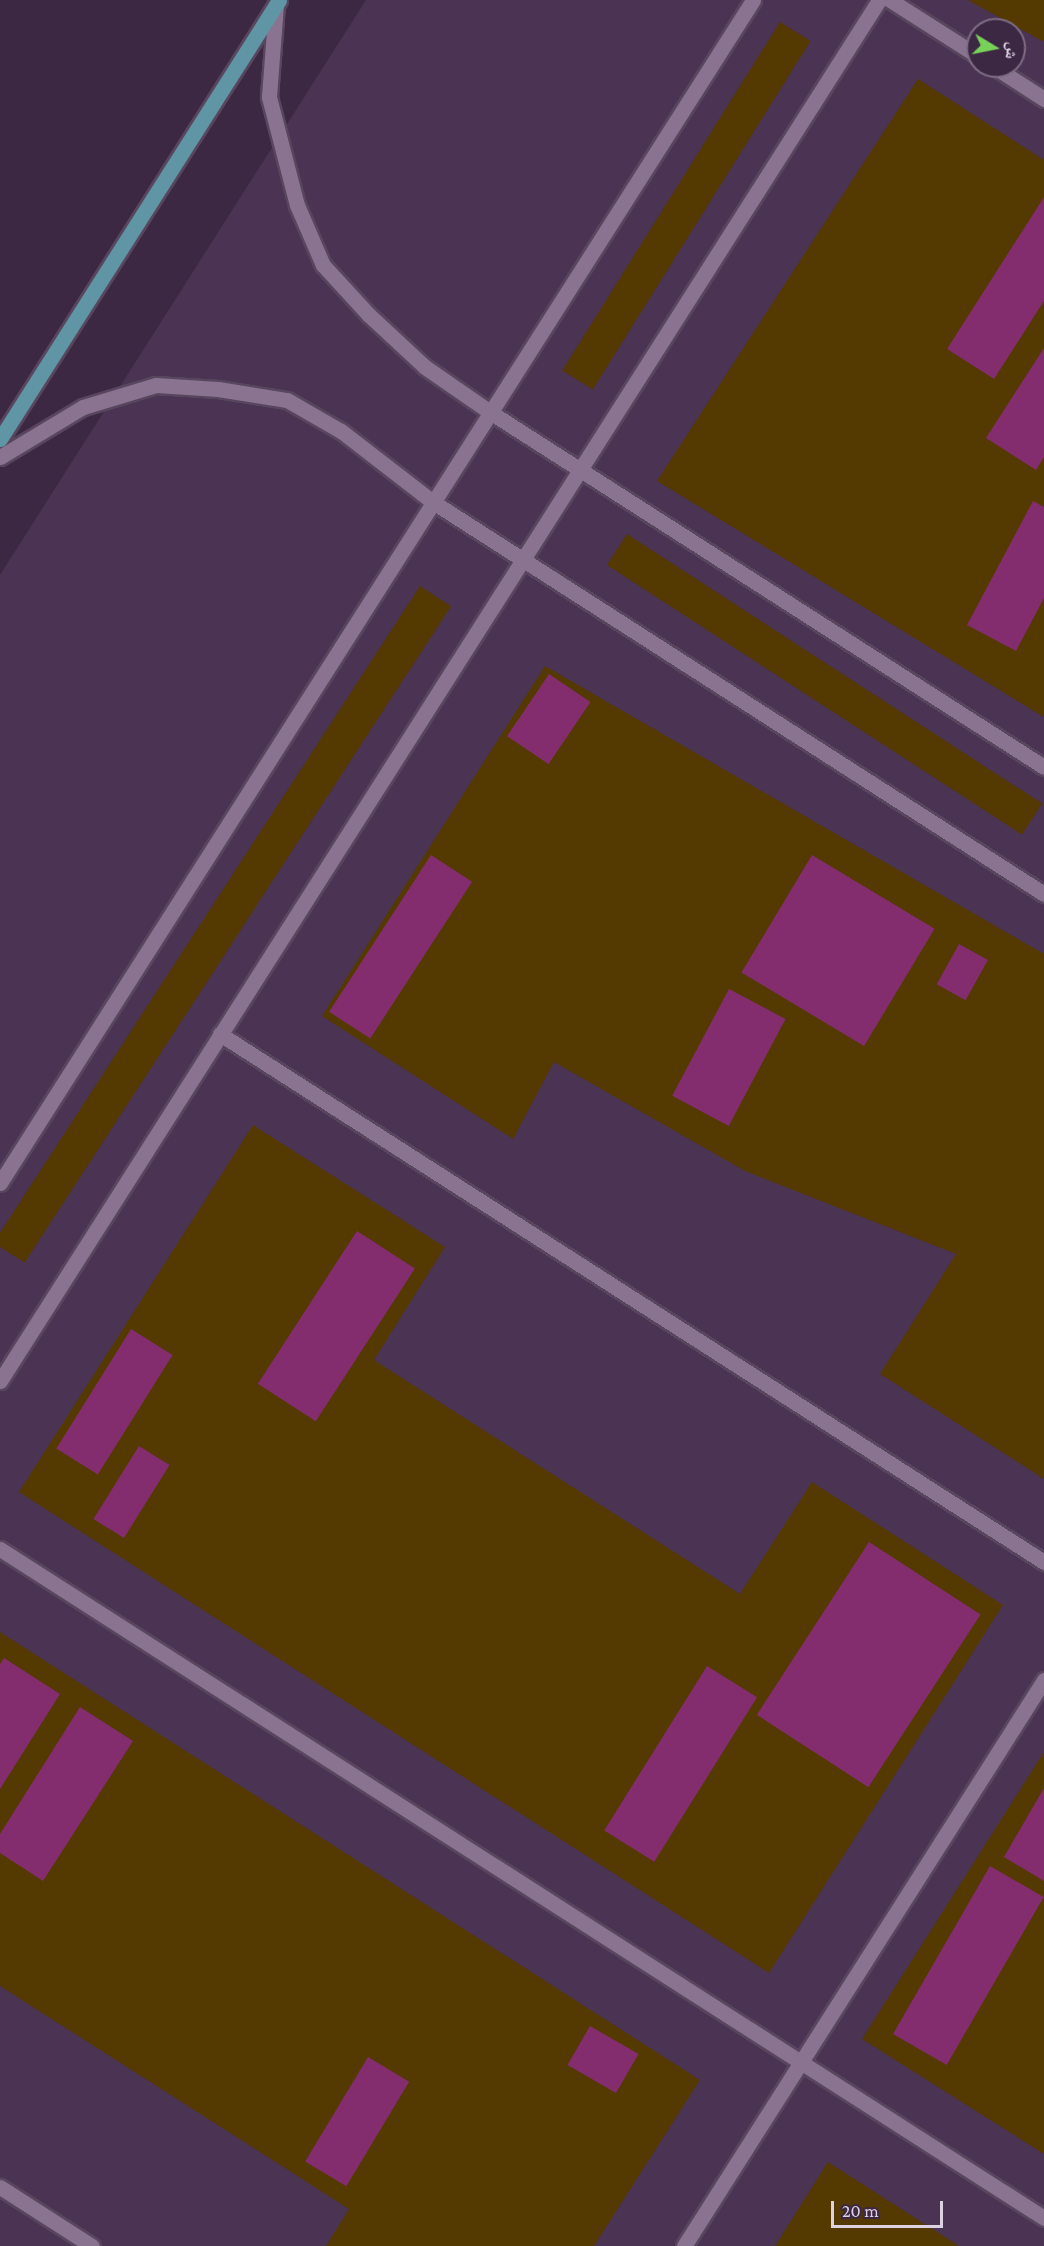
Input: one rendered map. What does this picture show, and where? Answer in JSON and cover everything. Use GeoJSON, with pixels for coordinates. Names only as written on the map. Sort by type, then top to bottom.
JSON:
{"type":"FeatureCollection","features":[{"type":"Feature","properties":{"kind":"main road"},"geometry":{"type":"LineString","coordinates":[[0,439],[277,3]]}},
{"type":"Feature","properties":{"kind":"street"},"geometry":{"type":"LineString","coordinates":[[0,1183],[753,0]]}},
{"type":"Feature","properties":{"kind":"street"},"geometry":{"type":"LineString","coordinates":[[0,1381],[879,0]]}},
{"type":"Feature","properties":{"kind":"street"},"geometry":{"type":"LineString","coordinates":[[890,0],[966,48]]}},
{"type":"Feature","properties":{"kind":"street"},"geometry":{"type":"LineString","coordinates":[[277,3],[269,97],[297,205],[323,265],[369,315],[426,367],[490,412],[1044,767]]}},
{"type":"Feature","properties":{"kind":"street"},"geometry":{"type":"LineString","coordinates":[[1012,78],[1044,99]]}},
{"type":"Feature","properties":{"kind":"street"},"geometry":{"type":"LineString","coordinates":[[0,457],[83,407],[156,385],[218,389],[287,400],[341,431],[433,502],[1044,894]]}},
{"type":"Feature","properties":{"kind":"street"},"geometry":{"type":"LineString","coordinates":[[220,1034],[1044,1562]]}},
{"type":"Feature","properties":{"kind":"street"},"geometry":{"type":"LineString","coordinates":[[0,1549],[1044,2218]]}},
{"type":"Feature","properties":{"kind":"street"},"geometry":{"type":"LineString","coordinates":[[684,2246],[1044,1680]]}},
{"type":"Feature","properties":{"kind":"street"},"geometry":{"type":"LineString","coordinates":[[0,2187],[92,2246]]}},
{"type":"Feature","properties":{"kind":"shaded area"},"geometry":{"type":"Polygon","coordinates":[[[366,0],[1044,0],[1044,2246],[0,2246],[0,575],[366,0]]]}},
{"type":"Feature","properties":{"kind":"shaded area"},"geometry":{"type":"Polygon","coordinates":[[[968,0],[1044,0],[1044,42],[1026,32],[1026,18],[1001,18],[968,0]]]}},
{"type":"Feature","properties":{"kind":"shaded area"},"geometry":{"type":"Polygon","coordinates":[[[780,22],[811,41],[593,390],[562,371],[780,22]]]}},
{"type":"Feature","properties":{"kind":"shaded area"},"geometry":{"type":"Polygon","coordinates":[[[918,79],[1044,160],[1044,717],[657,481],[918,79]]]}},
{"type":"Feature","properties":{"kind":"shaded area"},"geometry":{"type":"Polygon","coordinates":[[[627,534],[1042,804],[1022,835],[607,565],[627,534]]]}},
{"type":"Feature","properties":{"kind":"shaded area"},"geometry":{"type":"Polygon","coordinates":[[[420,586],[451,606],[25,1263],[0,1247],[0,1233],[420,586]]]}},
{"type":"Feature","properties":{"kind":"shaded area"},"geometry":{"type":"Polygon","coordinates":[[[545,666],[1044,954],[1044,1479],[880,1374],[956,1254],[745,1171],[554,1062],[513,1139],[322,1016],[545,666]]]}},
{"type":"Feature","properties":{"kind":"shaded area"},"geometry":{"type":"Polygon","coordinates":[[[253,1125],[445,1247],[374,1360],[740,1594],[812,1482],[1003,1605],[769,1973],[19,1492],[253,1125]]]}},
{"type":"Feature","properties":{"kind":"shaded area"},"geometry":{"type":"Polygon","coordinates":[[[0,1632],[700,2080],[594,2246],[326,2246],[349,2209],[0,1986],[0,1632]]]}},
{"type":"Feature","properties":{"kind":"shaded area"},"geometry":{"type":"Polygon","coordinates":[[[1044,1752],[1044,2154],[862,2039],[1044,1752]]]}},
{"type":"Feature","properties":{"kind":"shaded area"},"geometry":{"type":"Polygon","coordinates":[[[828,2162],[959,2246],[775,2246],[828,2162]]]}},
{"type":"Feature","properties":{"kind":"building"},"geometry":{"type":"Polygon","coordinates":[[[1044,197],[1044,301],[994,379],[947,349],[1044,197]]]}},
{"type":"Feature","properties":{"kind":"building"},"geometry":{"type":"Polygon","coordinates":[[[1044,348],[1044,457],[1036,470],[986,438],[1044,348]]]}},
{"type":"Feature","properties":{"kind":"building"},"geometry":{"type":"Polygon","coordinates":[[[1033,501],[1044,507],[1044,598],[1016,651],[967,625],[1033,501]]]}},
{"type":"Feature","properties":{"kind":"building"},"geometry":{"type":"Polygon","coordinates":[[[549,674],[590,702],[549,764],[507,736],[549,674]]]}},
{"type":"Feature","properties":{"kind":"building"},"geometry":{"type":"Polygon","coordinates":[[[431,855],[472,882],[370,1039],[329,1012],[431,855]]]}},
{"type":"Feature","properties":{"kind":"building"},"geometry":{"type":"Polygon","coordinates":[[[812,855],[935,929],[864,1046],[741,972],[812,855]]]}},
{"type":"Feature","properties":{"kind":"building"},"geometry":{"type":"Polygon","coordinates":[[[959,944],[988,960],[966,1000],[937,984],[959,944]]]}},
{"type":"Feature","properties":{"kind":"building"},"geometry":{"type":"Polygon","coordinates":[[[729,989],[786,1019],[729,1126],[672,1096],[729,989]]]}},
{"type":"Feature","properties":{"kind":"building"},"geometry":{"type":"Polygon","coordinates":[[[357,1231],[415,1269],[316,1421],[258,1384],[357,1231]]]}},
{"type":"Feature","properties":{"kind":"building"},"geometry":{"type":"Polygon","coordinates":[[[131,1329],[173,1355],[98,1475],[56,1449],[131,1329]]]}},
{"type":"Feature","properties":{"kind":"building"},"geometry":{"type":"Polygon","coordinates":[[[139,1446],[170,1465],[124,1538],[93,1519],[139,1446]]]}},
{"type":"Feature","properties":{"kind":"building"},"geometry":{"type":"Polygon","coordinates":[[[869,1542],[981,1614],[868,1787],[757,1715],[869,1542]]]}},
{"type":"Feature","properties":{"kind":"building"},"geometry":{"type":"Polygon","coordinates":[[[4,1658],[60,1694],[0,1789],[0,1664],[4,1658]]]}},
{"type":"Feature","properties":{"kind":"building"},"geometry":{"type":"Polygon","coordinates":[[[707,1666],[757,1697],[654,1862],[604,1831],[707,1666]]]}},
{"type":"Feature","properties":{"kind":"building"},"geometry":{"type":"Polygon","coordinates":[[[80,1707],[133,1741],[43,1881],[0,1853],[0,1834],[80,1707]]]}},
{"type":"Feature","properties":{"kind":"building"},"geometry":{"type":"Polygon","coordinates":[[[1044,1788],[1044,1881],[1004,1857],[1044,1788]]]}},
{"type":"Feature","properties":{"kind":"building"},"geometry":{"type":"Polygon","coordinates":[[[990,1866],[1044,1897],[947,2065],[893,2034],[990,1866]]]}},
{"type":"Feature","properties":{"kind":"building"},"geometry":{"type":"Polygon","coordinates":[[[590,2026],[638,2054],[616,2093],[568,2065],[590,2026]]]}},
{"type":"Feature","properties":{"kind":"building"},"geometry":{"type":"Polygon","coordinates":[[[368,2057],[409,2082],[346,2186],[305,2162],[368,2057]]]}}]}
